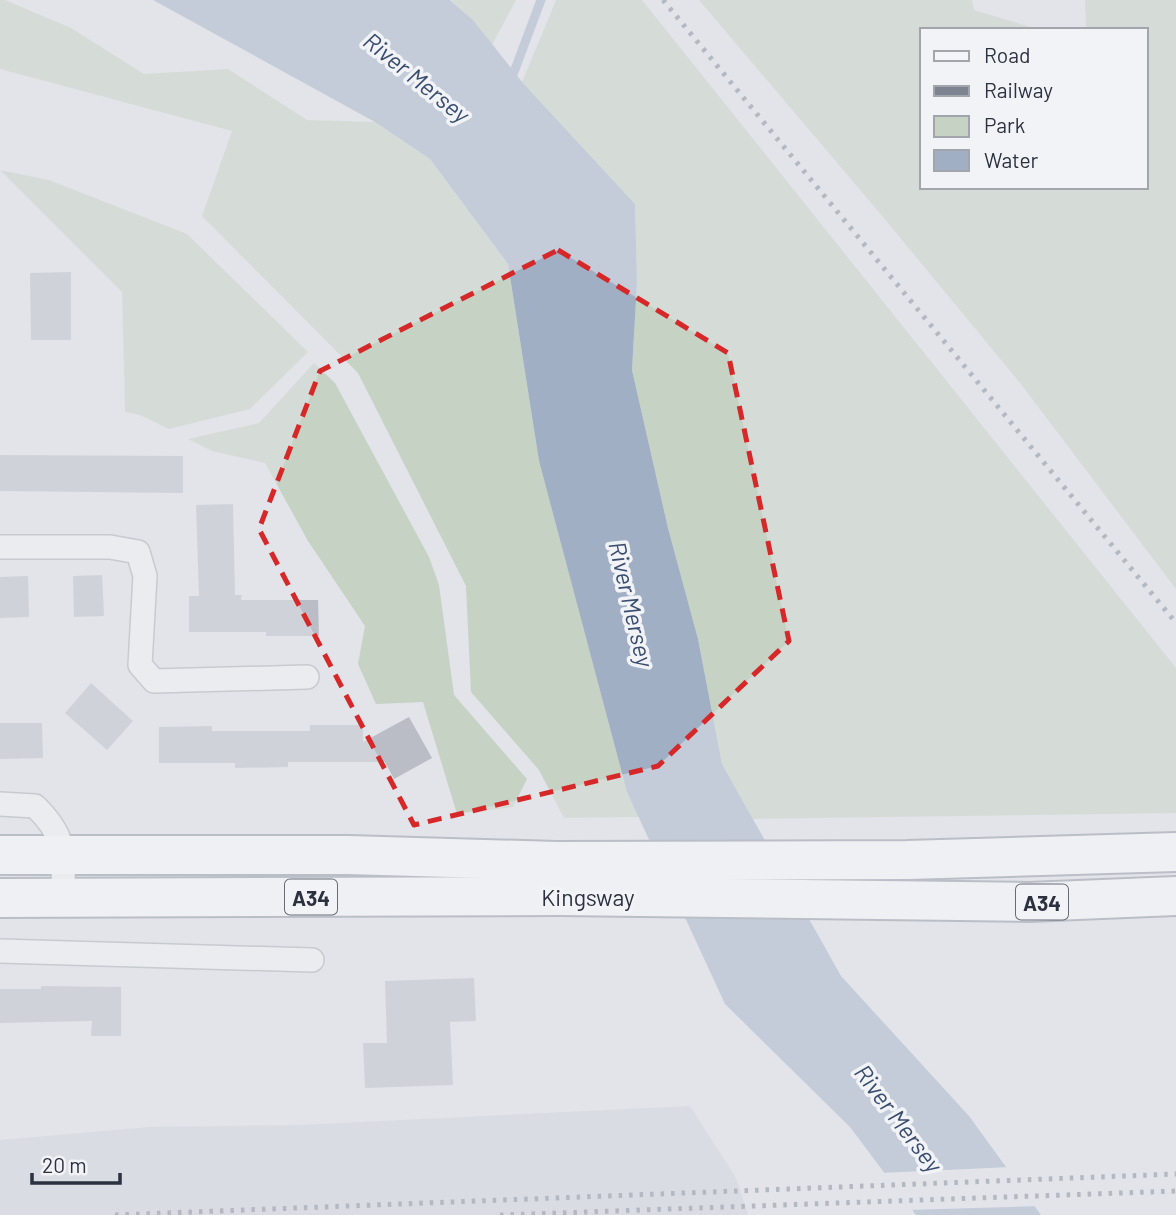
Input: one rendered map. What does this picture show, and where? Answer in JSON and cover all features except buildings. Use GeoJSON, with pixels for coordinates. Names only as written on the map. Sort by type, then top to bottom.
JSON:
{"type":"FeatureCollection","features":[{"type":"Feature","properties":{"kind":"highway","name":"Kingsway"},"geometry":{"type":"LineString","coordinates":[[0,898],[63,898],[558,878],[907,860],[1176,852]]}},
{"type":"Feature","properties":{"kind":"highway","name":"Kingsway"},"geometry":{"type":"LineString","coordinates":[[0,855],[348,855],[558,878],[907,900],[1041,902],[1176,896]]}},
{"type":"Feature","properties":{"kind":"highway"},"geometry":{"type":"LineString","coordinates":[[1041,902],[1176,913]]}},
{"type":"Feature","properties":{"kind":"street"},"geometry":{"type":"LineString","coordinates":[[0,547],[110,547],[138,552],[145,576],[140,665],[154,681],[307,677]]}},
{"type":"Feature","properties":{"kind":"street"},"geometry":{"type":"LineString","coordinates":[[0,804],[35,806],[51,822],[60,838],[63,855],[63,898]]}},
{"type":"Feature","properties":{"kind":"street"},"geometry":{"type":"LineString","coordinates":[[0,951],[312,960]]}},
{"type":"Feature","properties":{"kind":"highlighted area"},"geometry":{"type":"Polygon","coordinates":[[[558,250],[728,353],[789,641],[658,766],[414,825],[259,529],[320,371],[558,250]]]}},
{"type":"Feature","properties":{"kind":"shaded area"},"geometry":{"type":"Polygon","coordinates":[[[690,1106],[736,1178],[748,1215],[0,1215],[0,1140],[149,1127],[300,1125],[690,1106]]]}},
{"type":"Feature","properties":{"kind":"green space"},"geometry":{"type":"Polygon","coordinates":[[[0,0],[71,28],[144,74],[228,69],[307,120],[375,122],[430,159],[508,264],[539,461],[627,791],[639,817],[564,818],[539,770],[471,692],[466,586],[358,373],[202,216],[232,131],[0,69],[0,0]]]}},
{"type":"Feature","properties":{"kind":"green space"},"geometry":{"type":"Polygon","coordinates":[[[451,0],[516,0],[492,45],[473,20],[451,0]]]}},
{"type":"Feature","properties":{"kind":"green space"},"geometry":{"type":"Polygon","coordinates":[[[556,0],[642,0],[1176,668],[1176,813],[753,819],[722,764],[698,639],[668,528],[632,370],[637,283],[635,204],[522,82],[556,0]]]}},
{"type":"Feature","properties":{"kind":"green space"},"geometry":{"type":"Polygon","coordinates":[[[699,0],[972,0],[974,10],[1033,28],[920,28],[920,189],[1148,189],[1148,28],[1086,28],[1085,0],[1176,0],[1176,589],[1020,383],[699,0]]]}},
{"type":"Feature","properties":{"kind":"green space"},"geometry":{"type":"Polygon","coordinates":[[[0,170],[49,180],[187,234],[308,352],[250,409],[169,429],[140,415],[125,412],[122,292],[0,170]]]}},
{"type":"Feature","properties":{"kind":"green space"},"geometry":{"type":"Polygon","coordinates":[[[314,363],[335,383],[429,557],[439,585],[454,695],[527,779],[513,807],[457,814],[423,702],[376,704],[358,664],[365,626],[308,541],[265,463],[212,451],[188,439],[259,423],[314,363]]]}},
{"type":"Feature","properties":{"kind":"water","name":"River Mersey"},"geometry":{"type":"Polygon","coordinates":[[[153,0],[450,0],[473,20],[522,82],[635,204],[637,283],[632,370],[668,528],[698,639],[722,764],[841,976],[969,1116],[1041,1215],[916,1215],[850,1127],[725,1004],[627,792],[539,461],[508,264],[430,159],[375,122],[153,0]]]}},
{"type":"Feature","properties":{"kind":"pier"},"geometry":{"type":"Polygon","coordinates":[[[1011,1167],[1039,1206],[907,1210],[880,1173],[1011,1167]]]}},
{"type":"Feature","properties":{"kind":"waterway"},"geometry":{"type":"LineString","coordinates":[[511,80],[541,0]]}},
{"type":"Feature","properties":{"kind":"railway"},"geometry":{"type":"LineString","coordinates":[[663,0],[1176,623]]}},
{"type":"Feature","properties":{"kind":"railway"},"geometry":{"type":"LineString","coordinates":[[115,1215],[1176,1174]]}},
{"type":"Feature","properties":{"kind":"railway"},"geometry":{"type":"LineString","coordinates":[[500,1215],[1176,1191]]}}]}
